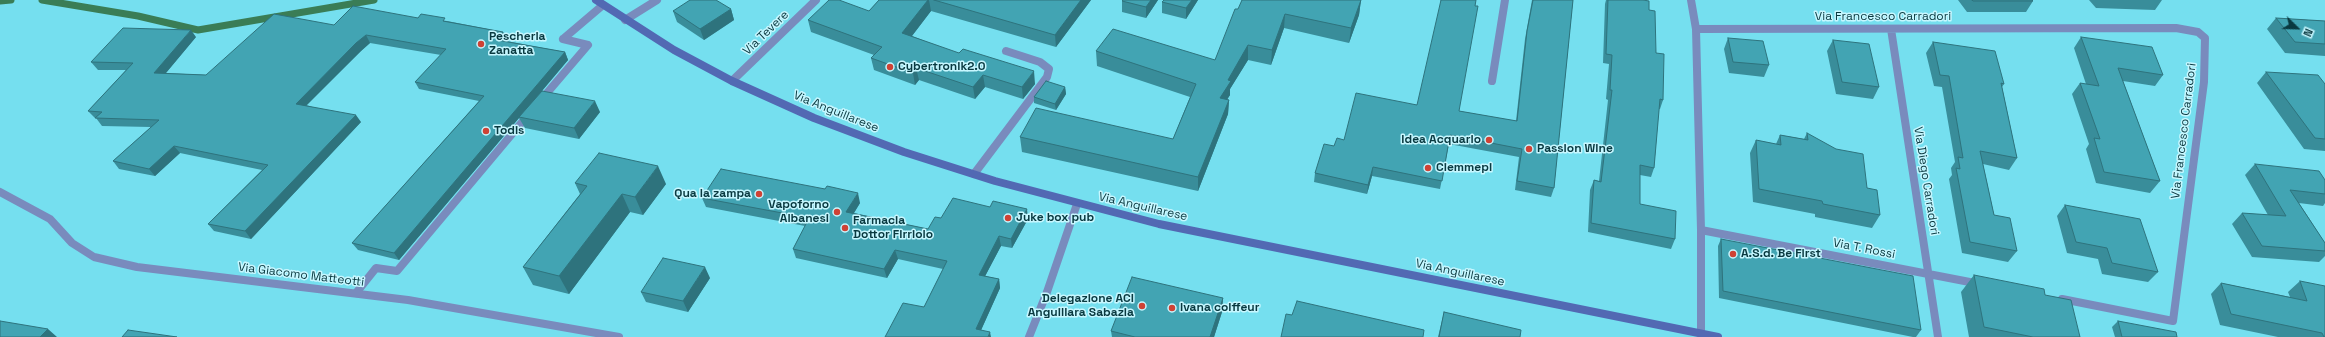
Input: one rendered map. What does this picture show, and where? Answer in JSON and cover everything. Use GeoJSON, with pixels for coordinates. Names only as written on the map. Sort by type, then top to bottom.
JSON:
{"type":"FeatureCollection","features":[{"type":"Feature","properties":{"kind":"main road","name":"Via Anguillarese"},"geometry":{"type":"LineString","coordinates":[[600,2],[625,20],[732,82],[814,118],[904,152],[974,174],[1077,204],[1159,224],[1718,337]]}},
{"type":"Feature","properties":{"kind":"street"},"geometry":{"type":"LineString","coordinates":[[625,20],[657,0]]}},
{"type":"Feature","properties":{"kind":"street","name":"Via Tevere"},"geometry":{"type":"LineString","coordinates":[[732,82],[816,0]]}},
{"type":"Feature","properties":{"kind":"street"},"geometry":{"type":"LineString","coordinates":[[1492,81],[1505,0]]}},
{"type":"Feature","properties":{"kind":"street"},"geometry":{"type":"LineString","coordinates":[[1691,0],[1694,9],[1696,29],[1701,230],[1701,333]]}},
{"type":"Feature","properties":{"kind":"street"},"geometry":{"type":"LineString","coordinates":[[356,293],[376,268],[396,271],[588,45],[563,40],[600,2]]}},
{"type":"Feature","properties":{"kind":"street","name":"Via Francesco Carradori"},"geometry":{"type":"LineString","coordinates":[[1696,29],[2176,28],[2198,32],[2205,38],[2204,82],[2173,320],[2051,297]]}},
{"type":"Feature","properties":{"kind":"street","name":"Via Diego Carradori"},"geometry":{"type":"LineString","coordinates":[[1891,29],[1938,337]]}},
{"type":"Feature","properties":{"kind":"street"},"geometry":{"type":"LineString","coordinates":[[974,174],[1047,77],[1048,69],[1040,62],[1006,51]]}},
{"type":"Feature","properties":{"kind":"street","name":"Via Giacomo Matteotti"},"geometry":{"type":"LineString","coordinates":[[0,192],[50,219],[72,243],[94,258],[137,267],[408,300],[619,337]]}},
{"type":"Feature","properties":{"kind":"street"},"geometry":{"type":"LineString","coordinates":[[1029,337],[1047,292],[1077,204]]}},
{"type":"Feature","properties":{"kind":"street","name":"Via T. Rossi"},"geometry":{"type":"LineString","coordinates":[[1701,230],[1929,274]]}},
{"type":"Feature","properties":{"kind":"street"},"geometry":{"type":"LineString","coordinates":[[1929,274],[1990,286]]}},
{"type":"Feature","properties":{"kind":"building"},"geometry":{"type":"Polygon","coordinates":[[[690,0],[716,0],[731,9],[700,29],[673,11],[690,0]]]}},
{"type":"Feature","properties":{"kind":"building"},"geometry":{"type":"Polygon","coordinates":[[[829,0],[839,0],[869,11],[879,0],[928,0],[902,33],[959,53],[963,49],[1034,71],[1022,87],[983,75],[973,87],[916,68],[913,73],[871,58],[882,47],[808,20],[829,0]]]}},
{"type":"Feature","properties":{"kind":"building"},"geometry":{"type":"Polygon","coordinates":[[[934,0],[1081,0],[1055,35],[934,0]]]}},
{"type":"Feature","properties":{"kind":"building"},"geometry":{"type":"Polygon","coordinates":[[[1151,0],[1146,7],[1122,1],[1151,0]]]}},
{"type":"Feature","properties":{"kind":"building"},"geometry":{"type":"Polygon","coordinates":[[[1164,0],[1192,0],[1186,8],[1162,2],[1164,0]]]}},
{"type":"Feature","properties":{"kind":"building"},"geometry":{"type":"Polygon","coordinates":[[[1242,0],[1361,0],[1351,28],[1285,14],[1272,50],[1248,45],[1228,80],[1231,81],[1220,98],[1229,100],[1198,177],[1020,137],[1036,108],[1173,139],[1196,84],[1096,51],[1113,29],[1215,60],[1235,9],[1238,9],[1242,0]]]}},
{"type":"Feature","properties":{"kind":"building"},"geometry":{"type":"Polygon","coordinates":[[[1441,0],[1476,0],[1475,6],[1478,6],[1459,111],[1517,121],[1527,31],[1533,0],[1573,0],[1554,188],[1517,181],[1522,149],[1450,135],[1442,181],[1373,167],[1368,185],[1315,173],[1324,144],[1334,146],[1337,138],[1344,140],[1356,93],[1417,105],[1441,0]]]}},
{"type":"Feature","properties":{"kind":"building"},"geometry":{"type":"Polygon","coordinates":[[[1608,0],[1649,1],[1649,10],[1655,11],[1656,53],[1664,54],[1663,100],[1660,99],[1654,168],[1640,165],[1640,204],[1676,211],[1675,239],[1591,223],[1594,180],[1601,182],[1612,90],[1610,90],[1612,55],[1606,54],[1608,0]]]}},
{"type":"Feature","properties":{"kind":"building"},"geometry":{"type":"Polygon","coordinates":[[[1972,0],[2032,0],[2033,1],[1973,1],[1972,0]]]}},
{"type":"Feature","properties":{"kind":"building"},"geometry":{"type":"Polygon","coordinates":[[[353,6],[418,18],[421,14],[445,18],[443,21],[503,32],[497,40],[565,52],[394,253],[352,243],[484,96],[415,82],[446,49],[366,35],[356,43],[296,104],[356,115],[245,231],[208,224],[268,165],[174,146],[149,169],[113,161],[159,120],[95,118],[102,112],[88,111],[133,63],[91,62],[123,28],[191,30],[154,73],[206,75],[274,14],[334,25],[353,6]]]}},
{"type":"Feature","properties":{"kind":"building"},"geometry":{"type":"Polygon","coordinates":[[[2276,18],[2325,21],[2325,44],[2295,42],[2276,18]]]}},
{"type":"Feature","properties":{"kind":"building"},"geometry":{"type":"Polygon","coordinates":[[[2081,37],[2152,47],[2163,75],[2118,68],[2160,181],[2104,172],[2094,138],[2100,139],[2080,83],[2099,86],[2081,37]]]}},
{"type":"Feature","properties":{"kind":"building"},"geometry":{"type":"Polygon","coordinates":[[[1728,38],[1763,41],[1769,65],[1733,62],[1728,38]]]}},
{"type":"Feature","properties":{"kind":"building"},"geometry":{"type":"Polygon","coordinates":[[[1833,40],[1869,44],[1879,87],[1842,82],[1833,40]]]}},
{"type":"Feature","properties":{"kind":"building"},"geometry":{"type":"Polygon","coordinates":[[[1933,42],[1995,51],[2004,84],[2001,83],[2017,158],[1980,151],[1994,215],[2010,218],[2017,251],[1970,242],[1956,168],[1960,169],[1958,157],[1963,158],[1949,76],[1940,75],[1933,42]]]}},
{"type":"Feature","properties":{"kind":"building"},"geometry":{"type":"Polygon","coordinates":[[[2266,72],[2318,75],[2325,84],[2325,139],[2315,138],[2266,72]]]}},
{"type":"Feature","properties":{"kind":"building"},"geometry":{"type":"Polygon","coordinates":[[[1046,81],[1065,87],[1055,104],[1034,97],[1046,81]]]}},
{"type":"Feature","properties":{"kind":"building"},"geometry":{"type":"Polygon","coordinates":[[[542,91],[595,101],[574,128],[519,117],[542,91]]]}},
{"type":"Feature","properties":{"kind":"building"},"geometry":{"type":"Polygon","coordinates":[[[1807,133],[1836,149],[1863,154],[1867,188],[1877,190],[1880,215],[1823,204],[1822,201],[1759,189],[1756,140],[1781,145],[1780,135],[1808,140],[1807,133]]]}},
{"type":"Feature","properties":{"kind":"building"},"geometry":{"type":"Polygon","coordinates":[[[599,153],[658,166],[635,197],[622,194],[559,276],[523,267],[587,186],[575,183],[599,153]]]}},
{"type":"Feature","properties":{"kind":"building"},"geometry":{"type":"Polygon","coordinates":[[[2255,164],[2319,171],[2325,180],[2325,194],[2290,190],[2325,243],[2325,251],[2262,246],[2242,213],[2286,216],[2255,164]]]}},
{"type":"Feature","properties":{"kind":"building"},"geometry":{"type":"Polygon","coordinates":[[[721,169],[825,189],[827,186],[858,193],[846,212],[928,229],[935,217],[941,218],[953,198],[990,207],[993,201],[1027,209],[1011,239],[999,236],[979,275],[999,279],[976,329],[990,332],[988,337],[885,337],[903,303],[924,307],[947,261],[895,250],[884,269],[793,249],[809,218],[702,198],[721,169]]]}},
{"type":"Feature","properties":{"kind":"building"},"geometry":{"type":"Polygon","coordinates":[[[2065,205],[2140,219],[2158,272],[2112,263],[2107,248],[2076,242],[2065,205]]]}},
{"type":"Feature","properties":{"kind":"building"},"geometry":{"type":"Polygon","coordinates":[[[1721,239],[1913,276],[1921,330],[1723,291],[1721,239]]]}},
{"type":"Feature","properties":{"kind":"building"},"geometry":{"type":"Polygon","coordinates":[[[663,258],[705,267],[683,301],[641,292],[663,258]]]}},
{"type":"Feature","properties":{"kind":"building"},"geometry":{"type":"Polygon","coordinates":[[[1974,275],[2044,289],[2045,295],[2071,300],[2080,337],[2033,337],[1984,327],[1974,275]]]}},
{"type":"Feature","properties":{"kind":"building"},"geometry":{"type":"Polygon","coordinates":[[[1132,277],[1223,298],[1210,337],[1135,337],[1111,331],[1132,277]]]}},
{"type":"Feature","properties":{"kind":"building"},"geometry":{"type":"Polygon","coordinates":[[[2300,281],[2325,286],[2325,337],[2322,333],[2231,314],[2221,283],[2307,301],[2300,281]]]}},
{"type":"Feature","properties":{"kind":"building"},"geometry":{"type":"Polygon","coordinates":[[[1297,301],[1424,330],[1423,337],[1281,337],[1286,314],[1292,315],[1297,301]]]}},
{"type":"Feature","properties":{"kind":"building"},"geometry":{"type":"Polygon","coordinates":[[[1444,312],[1521,330],[1520,337],[1439,337],[1444,312]]]}},
{"type":"Feature","properties":{"kind":"building"},"geometry":{"type":"Polygon","coordinates":[[[0,321],[48,329],[40,337],[0,337],[0,321]]]}},
{"type":"Feature","properties":{"kind":"building"},"geometry":{"type":"Polygon","coordinates":[[[2118,321],[2176,332],[2177,337],[2122,337],[2118,321]]]}},
{"type":"Feature","properties":{"kind":"building"},"geometry":{"type":"Polygon","coordinates":[[[128,330],[177,337],[122,337],[128,330]]]}},
{"type":"Feature","properties":{"kind":"waterway"},"geometry":{"type":"LineString","coordinates":[[0,1],[11,0]]}},
{"type":"Feature","properties":{"kind":"waterway"},"geometry":{"type":"LineString","coordinates":[[42,0],[138,16],[198,30],[374,0]]}},
{"type":"Feature","properties":{"kind":"place","name":"Pescheria Zanatta"},"geometry":{"type":"Point","coordinates":[481,44]}},
{"type":"Feature","properties":{"kind":"place","name":"Cybertronik2.0"},"geometry":{"type":"Point","coordinates":[890,67]}},
{"type":"Feature","properties":{"kind":"place","name":"Todis"},"geometry":{"type":"Point","coordinates":[486,131]}},
{"type":"Feature","properties":{"kind":"place","name":"Idea Acquario"},"geometry":{"type":"Point","coordinates":[1489,140]}},
{"type":"Feature","properties":{"kind":"place","name":"Passion Wine"},"geometry":{"type":"Point","coordinates":[1529,149]}},
{"type":"Feature","properties":{"kind":"place","name":"Ciemmepi"},"geometry":{"type":"Point","coordinates":[1428,168]}},
{"type":"Feature","properties":{"kind":"place","name":"Qua la zampa"},"geometry":{"type":"Point","coordinates":[759,194]}},
{"type":"Feature","properties":{"kind":"place","name":"Vapoforno Albanesi"},"geometry":{"type":"Point","coordinates":[837,212]}},
{"type":"Feature","properties":{"kind":"place","name":"Juke box pub"},"geometry":{"type":"Point","coordinates":[1008,218]}},
{"type":"Feature","properties":{"kind":"place","name":"Farmacia Dottor Firriolo"},"geometry":{"type":"Point","coordinates":[845,228]}},
{"type":"Feature","properties":{"kind":"place","name":"A.S.d. Be First"},"geometry":{"type":"Point","coordinates":[1733,254]}},
{"type":"Feature","properties":{"kind":"place","name":"Delegazione ACI Anguillara Sabazia"},"geometry":{"type":"Point","coordinates":[1142,306]}},
{"type":"Feature","properties":{"kind":"place","name":"Ivana coiffeur"},"geometry":{"type":"Point","coordinates":[1172,308]}}]}
